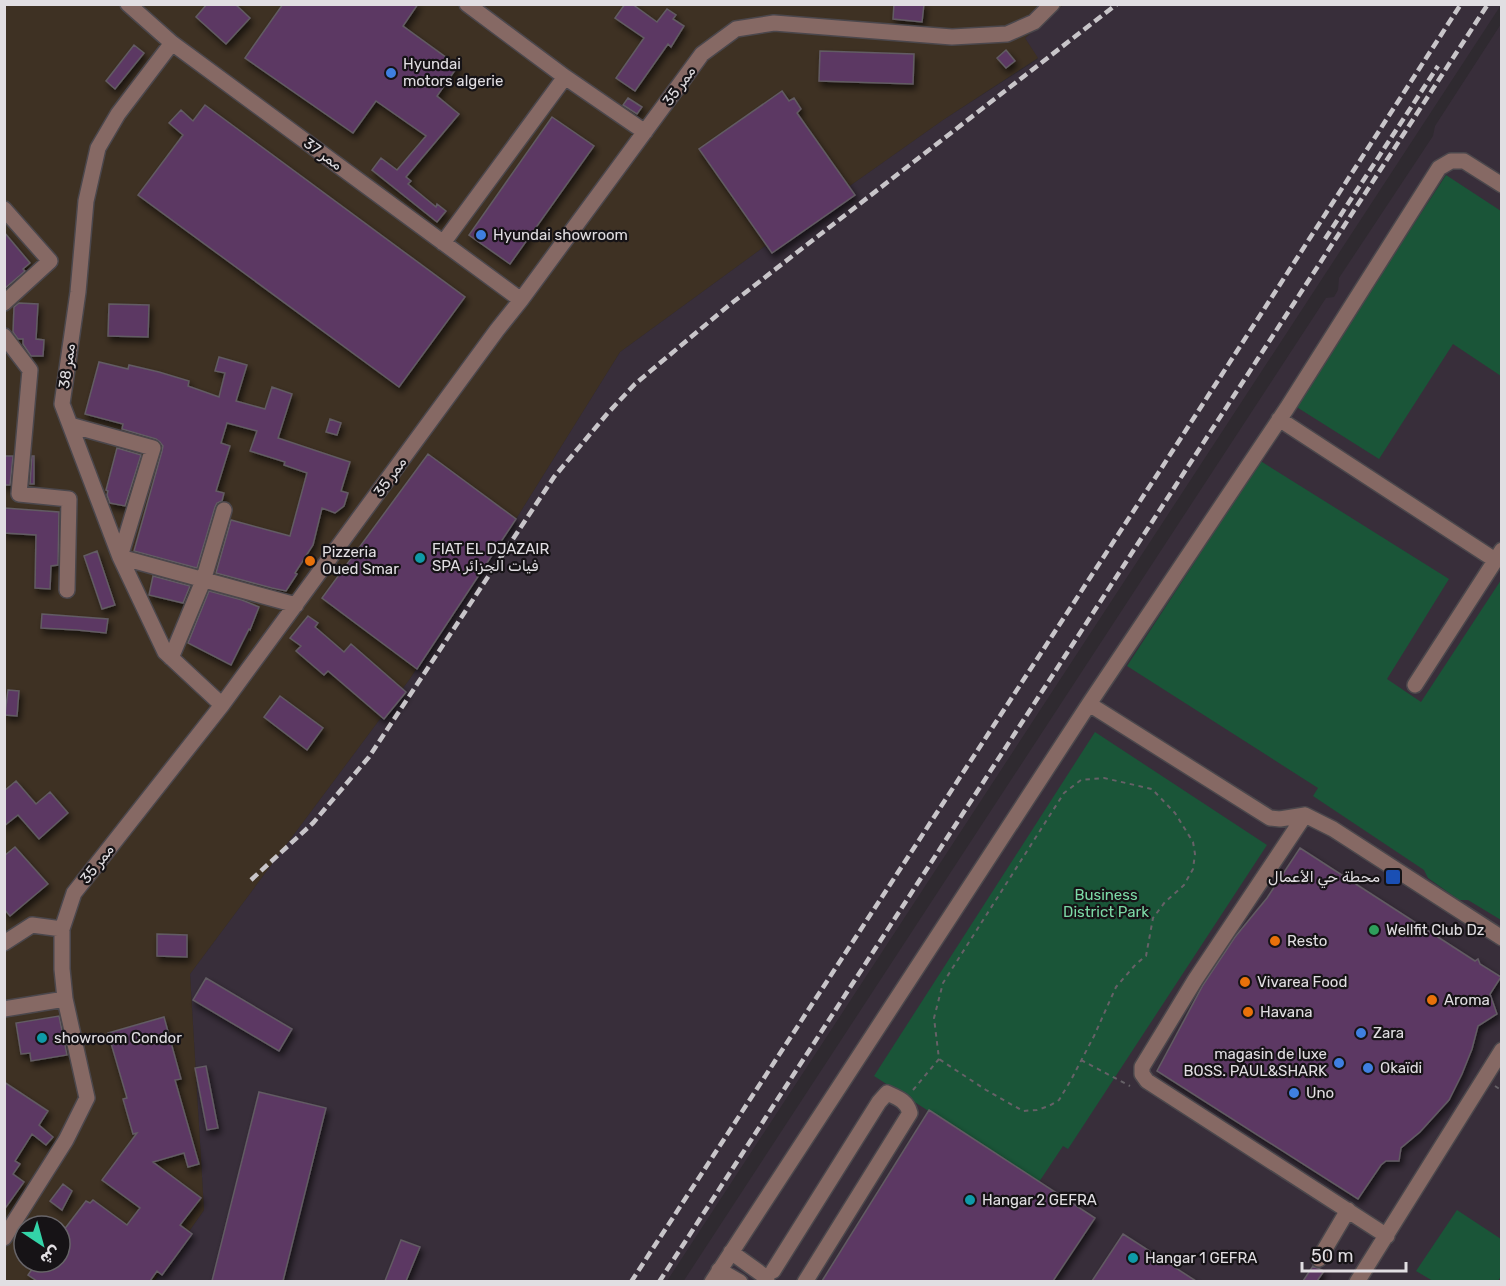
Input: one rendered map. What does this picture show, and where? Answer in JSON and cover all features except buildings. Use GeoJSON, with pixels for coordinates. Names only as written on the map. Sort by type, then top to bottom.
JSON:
{"type":"FeatureCollection","features":[{"type":"Feature","properties":{"kind":"street","name":"ممر 37"},"geometry":{"type":"LineString","coordinates":[[129,4],[172,44],[521,300]]}},
{"type":"Feature","properties":{"kind":"street"},"geometry":{"type":"LineString","coordinates":[[467,4],[565,77],[645,132]]}},
{"type":"Feature","properties":{"kind":"street","name":"ممر 35"},"geometry":{"type":"LineString","coordinates":[[4,1238],[66,1140],[87,1098],[65,999],[62,969],[62,929],[74,893],[222,705],[702,54],[736,29],[774,23],[952,37],[1007,34],[1034,22],[1052,4]]}},
{"type":"Feature","properties":{"kind":"street","name":"ممر 38"},"geometry":{"type":"LineString","coordinates":[[172,44],[118,114],[98,148],[86,201],[78,292],[62,404],[120,557],[165,652],[222,705]]}},
{"type":"Feature","properties":{"kind":"street"},"geometry":{"type":"LineString","coordinates":[[443,243],[565,77]]}},
{"type":"Feature","properties":{"kind":"street"},"geometry":{"type":"LineString","coordinates":[[740,1281],[716,1276],[1089,704],[1280,419],[1439,168],[1451,161],[1464,161],[1502,185]]}},
{"type":"Feature","properties":{"kind":"street"},"geometry":{"type":"LineString","coordinates":[[4,303],[50,261],[7,215]]}},
{"type":"Feature","properties":{"kind":"street"},"geometry":{"type":"LineString","coordinates":[[4,336],[30,369],[19,494],[69,499],[67,590]]}},
{"type":"Feature","properties":{"kind":"street"},"geometry":{"type":"LineString","coordinates":[[1280,419],[1498,555],[1415,685]]}},
{"type":"Feature","properties":{"kind":"street"},"geometry":{"type":"LineString","coordinates":[[70,425],[153,448],[120,557],[296,605]]}},
{"type":"Feature","properties":{"kind":"street"},"geometry":{"type":"LineString","coordinates":[[171,658],[203,581],[224,510]]}},
{"type":"Feature","properties":{"kind":"street"},"geometry":{"type":"LineString","coordinates":[[1089,704],[1270,818],[1280,819],[1305,815],[1333,830],[1498,935]]}},
{"type":"Feature","properties":{"kind":"street"},"geometry":{"type":"LineString","coordinates":[[1305,815],[1195,980],[1142,1067],[1142,1074],[1147,1081],[1387,1236]]}},
{"type":"Feature","properties":{"kind":"street"},"geometry":{"type":"LineString","coordinates":[[4,943],[32,925],[62,929]]}},
{"type":"Feature","properties":{"kind":"street"},"geometry":{"type":"LineString","coordinates":[[4,1009],[65,999]]}},
{"type":"Feature","properties":{"kind":"street"},"geometry":{"type":"LineString","coordinates":[[1357,1281],[1502,1050]]}},
{"type":"Feature","properties":{"kind":"street"},"geometry":{"type":"LineString","coordinates":[[731,1252],[770,1275],[879,1102],[887,1093],[902,1099],[910,1113],[805,1281]]}},
{"type":"Feature","properties":{"kind":"street"},"geometry":{"type":"LineString","coordinates":[[1319,1259],[1348,1210]]}},
{"type":"Feature","properties":{"kind":"path"},"geometry":{"type":"LineString","coordinates":[[904,1102],[939,1059],[934,1018],[943,983],[1064,793],[1081,780],[1104,778],[1152,789],[1175,813],[1193,842],[1195,854],[1193,869],[1184,885],[1165,902],[1153,918],[1146,956],[1116,987],[1104,1015],[1059,1100],[1037,1110],[1023,1110],[986,1090],[939,1059]]}},
{"type":"Feature","properties":{"kind":"path"},"geometry":{"type":"LineString","coordinates":[[1081,1060],[1130,1086]]}},
{"type":"Feature","properties":{"kind":"shaded area"},"geometry":{"type":"Polygon","coordinates":[[[5,5],[1063,5],[1025,38],[1038,58],[943,120],[620,352],[516,519],[409,680],[190,974],[204,1210],[154,1281],[5,1282],[5,5]]]}},
{"type":"Feature","properties":{"kind":"shaded area"},"geometry":{"type":"Polygon","coordinates":[[[1063,5],[1501,5],[667,1281],[154,1282],[204,1210],[190,974],[409,680],[516,519],[620,352],[943,120],[1038,59],[1025,38],[1063,5]]]}},
{"type":"Feature","properties":{"kind":"shaded area"},"geometry":{"type":"Polygon","coordinates":[[[1501,24],[1501,1281],[683,1282],[1326,298],[1334,297],[1338,290],[1339,278],[1433,136],[1435,126],[1501,24]]]}},
{"type":"Feature","properties":{"kind":"green space"},"geometry":{"type":"Polygon","coordinates":[[[1446,175],[1501,211],[1501,376],[1453,344],[1379,459],[1295,406],[1446,175]]]}},
{"type":"Feature","properties":{"kind":"green space"},"geometry":{"type":"Polygon","coordinates":[[[1259,460],[1449,579],[1387,679],[1421,702],[1501,580],[1501,920],[1468,900],[1459,900],[1428,878],[1424,870],[1313,796],[1318,788],[1127,666],[1259,460]]]}},
{"type":"Feature","properties":{"kind":"green space","name":"Business District Park"},"geometry":{"type":"Polygon","coordinates":[[[1095,732],[1267,845],[1068,1149],[1063,1146],[1039,1182],[874,1076],[1095,732]]]}},
{"type":"Feature","properties":{"kind":"green space"},"geometry":{"type":"Polygon","coordinates":[[[1457,1210],[1501,1239],[1501,1276],[1498,1281],[1433,1281],[1416,1271],[1457,1210]]]}},
{"type":"Feature","properties":{"kind":"railway"},"geometry":{"type":"LineString","coordinates":[[251,880],[313,823],[369,757],[554,477],[635,384],[728,306],[1117,4]]}},
{"type":"Feature","properties":{"kind":"railway"},"geometry":{"type":"LineString","coordinates":[[631,1282],[1461,4]]}},
{"type":"Feature","properties":{"kind":"railway"},"geometry":{"type":"LineString","coordinates":[[659,1282],[1488,4]]}},
{"type":"Feature","properties":{"kind":"railway"},"geometry":{"type":"LineString","coordinates":[[1325,239],[1438,66]]}},
{"type":"Feature","properties":{"kind":"place","name":"Hyundai motors algerie"},"geometry":{"type":"Point","coordinates":[391,73]}},
{"type":"Feature","properties":{"kind":"place","name":"Hyundai showroom"},"geometry":{"type":"Point","coordinates":[481,235]}},
{"type":"Feature","properties":{"kind":"place","name":"FIAT EL DJAZAIR SPA فيات الجزائر"},"geometry":{"type":"Point","coordinates":[420,558]}},
{"type":"Feature","properties":{"kind":"place","name":"Pizzeria Oued Smar"},"geometry":{"type":"Point","coordinates":[310,561]}},
{"type":"Feature","properties":{"kind":"place","name":"محطة حي الأعمال"},"geometry":{"type":"Point","coordinates":[1393,877]}},
{"type":"Feature","properties":{"kind":"place","name":"Wellfit Club Dz"},"geometry":{"type":"Point","coordinates":[1374,930]}},
{"type":"Feature","properties":{"kind":"place","name":"Resto"},"geometry":{"type":"Point","coordinates":[1275,941]}},
{"type":"Feature","properties":{"kind":"place","name":"Vivarea Food"},"geometry":{"type":"Point","coordinates":[1245,982]}},
{"type":"Feature","properties":{"kind":"place","name":"Aroma"},"geometry":{"type":"Point","coordinates":[1432,1000]}},
{"type":"Feature","properties":{"kind":"place","name":"Havana"},"geometry":{"type":"Point","coordinates":[1248,1012]}},
{"type":"Feature","properties":{"kind":"place","name":"Zara"},"geometry":{"type":"Point","coordinates":[1361,1033]}},
{"type":"Feature","properties":{"kind":"place","name":"showroom Condor"},"geometry":{"type":"Point","coordinates":[42,1038]}},
{"type":"Feature","properties":{"kind":"place","name":"magasin de luxe BOSS. PAUL&SHARK"},"geometry":{"type":"Point","coordinates":[1339,1063]}},
{"type":"Feature","properties":{"kind":"place","name":"Okaïdi"},"geometry":{"type":"Point","coordinates":[1368,1068]}},
{"type":"Feature","properties":{"kind":"place","name":"Uno"},"geometry":{"type":"Point","coordinates":[1294,1093]}},
{"type":"Feature","properties":{"kind":"place","name":"Hangar 2 GEFRA"},"geometry":{"type":"Point","coordinates":[970,1200]}},
{"type":"Feature","properties":{"kind":"place","name":"Hangar 1 GEFRA"},"geometry":{"type":"Point","coordinates":[1133,1258]}}]}
